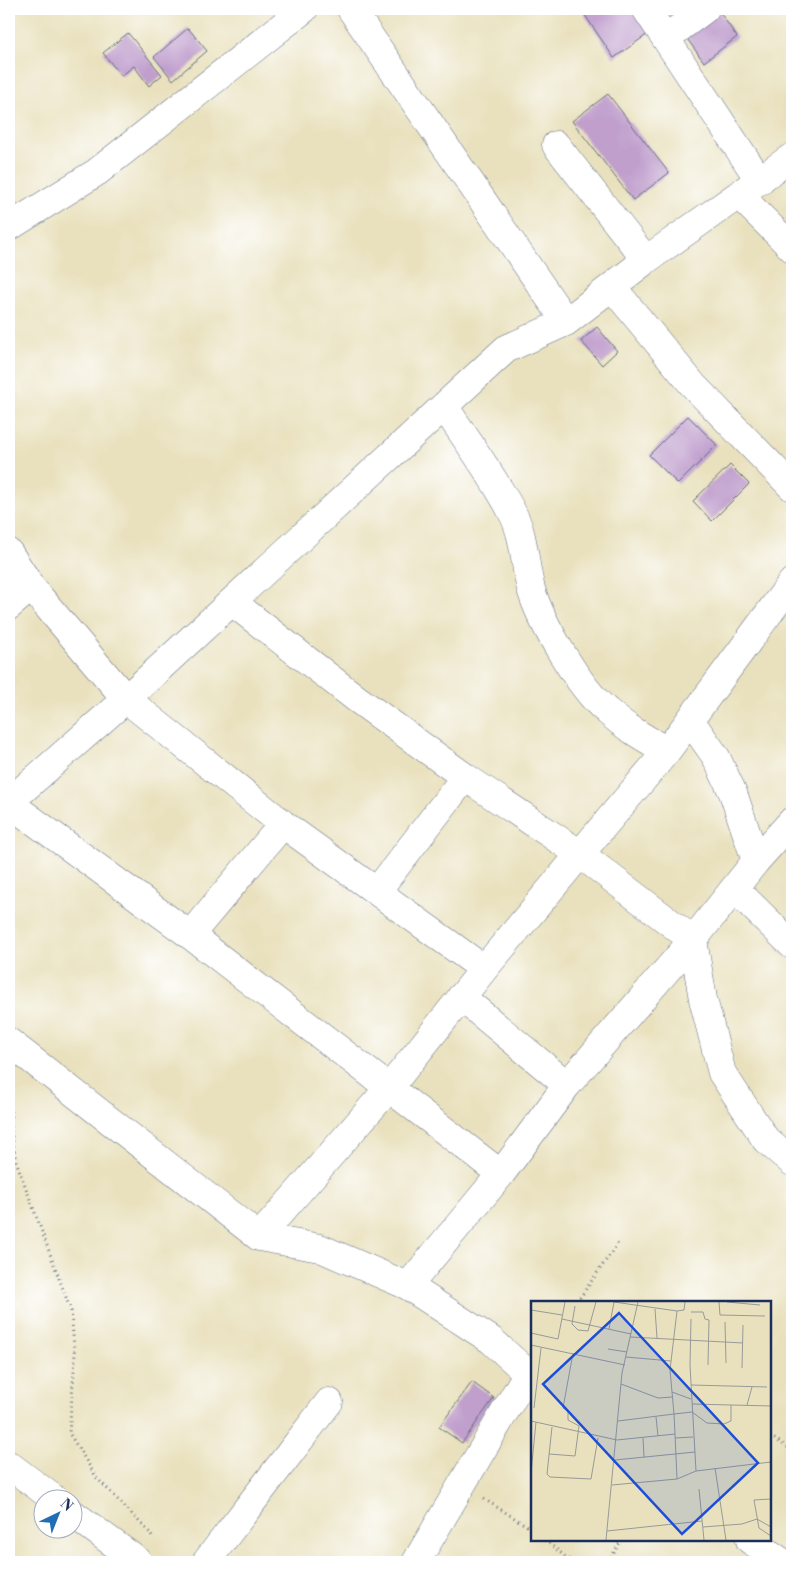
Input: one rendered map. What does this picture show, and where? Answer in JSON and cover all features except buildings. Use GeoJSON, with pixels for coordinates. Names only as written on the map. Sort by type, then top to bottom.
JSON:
{"type":"FeatureCollection","features":[{"type":"Feature","properties":{"kind":"street"},"geometry":{"type":"LineString","coordinates":[[9,228],[97,172],[304,9]]}},
{"type":"Feature","properties":{"kind":"street"},"geometry":{"type":"LineString","coordinates":[[351,9],[566,322]]}},
{"type":"Feature","properties":{"kind":"street"},"geometry":{"type":"LineString","coordinates":[[646,9],[666,38],[750,188],[792,248]]}},
{"type":"Feature","properties":{"kind":"street"},"geometry":{"type":"LineString","coordinates":[[666,38],[705,9]]}},
{"type":"Feature","properties":{"kind":"street"},"geometry":{"type":"LineString","coordinates":[[556,145],[646,260]]}},
{"type":"Feature","properties":{"kind":"street"},"geometry":{"type":"LineString","coordinates":[[501,1174],[190,935],[9,803],[126,700],[506,349],[566,322],[646,260],[792,158]]}},
{"type":"Feature","properties":{"kind":"street"},"geometry":{"type":"LineString","coordinates":[[612,287],[693,385],[792,488]]}},
{"type":"Feature","properties":{"kind":"street"},"geometry":{"type":"LineString","coordinates":[[444,406],[513,513],[522,539],[531,590],[544,621],[579,680],[605,710],[631,729],[667,751]]}},
{"type":"Feature","properties":{"kind":"street"},"geometry":{"type":"LineString","coordinates":[[9,553],[31,587],[126,700],[283,824],[484,970]]}},
{"type":"Feature","properties":{"kind":"street"},"geometry":{"type":"LineString","coordinates":[[259,1237],[389,1088],[461,997],[667,751],[792,582]]}},
{"type":"Feature","properties":{"kind":"street"},"geometry":{"type":"LineString","coordinates":[[9,606],[31,587]]}},
{"type":"Feature","properties":{"kind":"street"},"geometry":{"type":"LineString","coordinates":[[232,602],[357,699],[465,777],[580,854],[693,940],[703,999],[722,1073],[766,1140],[792,1162]]}},
{"type":"Feature","properties":{"kind":"street"},"geometry":{"type":"LineString","coordinates":[[690,720],[716,757],[733,793],[756,861]]}},
{"type":"Feature","properties":{"kind":"street"},"geometry":{"type":"LineString","coordinates":[[377,891],[465,777]]}},
{"type":"Feature","properties":{"kind":"street"},"geometry":{"type":"LineString","coordinates":[[408,1286],[501,1174],[567,1084],[736,890],[756,861],[792,821]]}},
{"type":"Feature","properties":{"kind":"street"},"geometry":{"type":"LineString","coordinates":[[190,935],[283,824]]}},
{"type":"Feature","properties":{"kind":"street"},"geometry":{"type":"LineString","coordinates":[[736,890],[792,945]]}},
{"type":"Feature","properties":{"kind":"street"},"geometry":{"type":"LineString","coordinates":[[461,997],[567,1084]]}},
{"type":"Feature","properties":{"kind":"street"},"geometry":{"type":"LineString","coordinates":[[9,1042],[259,1237],[320,1248],[408,1286],[490,1340],[530,1376],[462,1484],[416,1562]]}},
{"type":"Feature","properties":{"kind":"street"},"geometry":{"type":"LineString","coordinates":[[206,1562],[329,1402]]}},
{"type":"Feature","properties":{"kind":"street"},"geometry":{"type":"LineString","coordinates":[[9,1465],[40,1488]]}},
{"type":"Feature","properties":{"kind":"street"},"geometry":{"type":"LineString","coordinates":[[82,1518],[147,1553]]}},
{"type":"Feature","properties":{"kind":"street"},"geometry":{"type":"LineString","coordinates":[[751,1541],[782,1562]]}},
{"type":"Feature","properties":{"kind":"path"},"geometry":{"type":"LineString","coordinates":[[9,1042],[12,1130],[16,1161],[71,1311],[75,1359],[70,1433],[97,1478],[150,1533],[147,1553]]}},
{"type":"Feature","properties":{"kind":"path"},"geometry":{"type":"LineString","coordinates":[[578,1301],[618,1244]]}},
{"type":"Feature","properties":{"kind":"path"},"geometry":{"type":"LineString","coordinates":[[771,1437],[792,1450]]}},
{"type":"Feature","properties":{"kind":"path"},"geometry":{"type":"LineString","coordinates":[[462,1484],[531,1528]]}},
{"type":"Feature","properties":{"kind":"path"},"geometry":{"type":"LineString","coordinates":[[546,1541],[572,1562]]}},
{"type":"Feature","properties":{"kind":"path"},"geometry":{"type":"LineString","coordinates":[[609,1562],[620,1541]]}}]}
